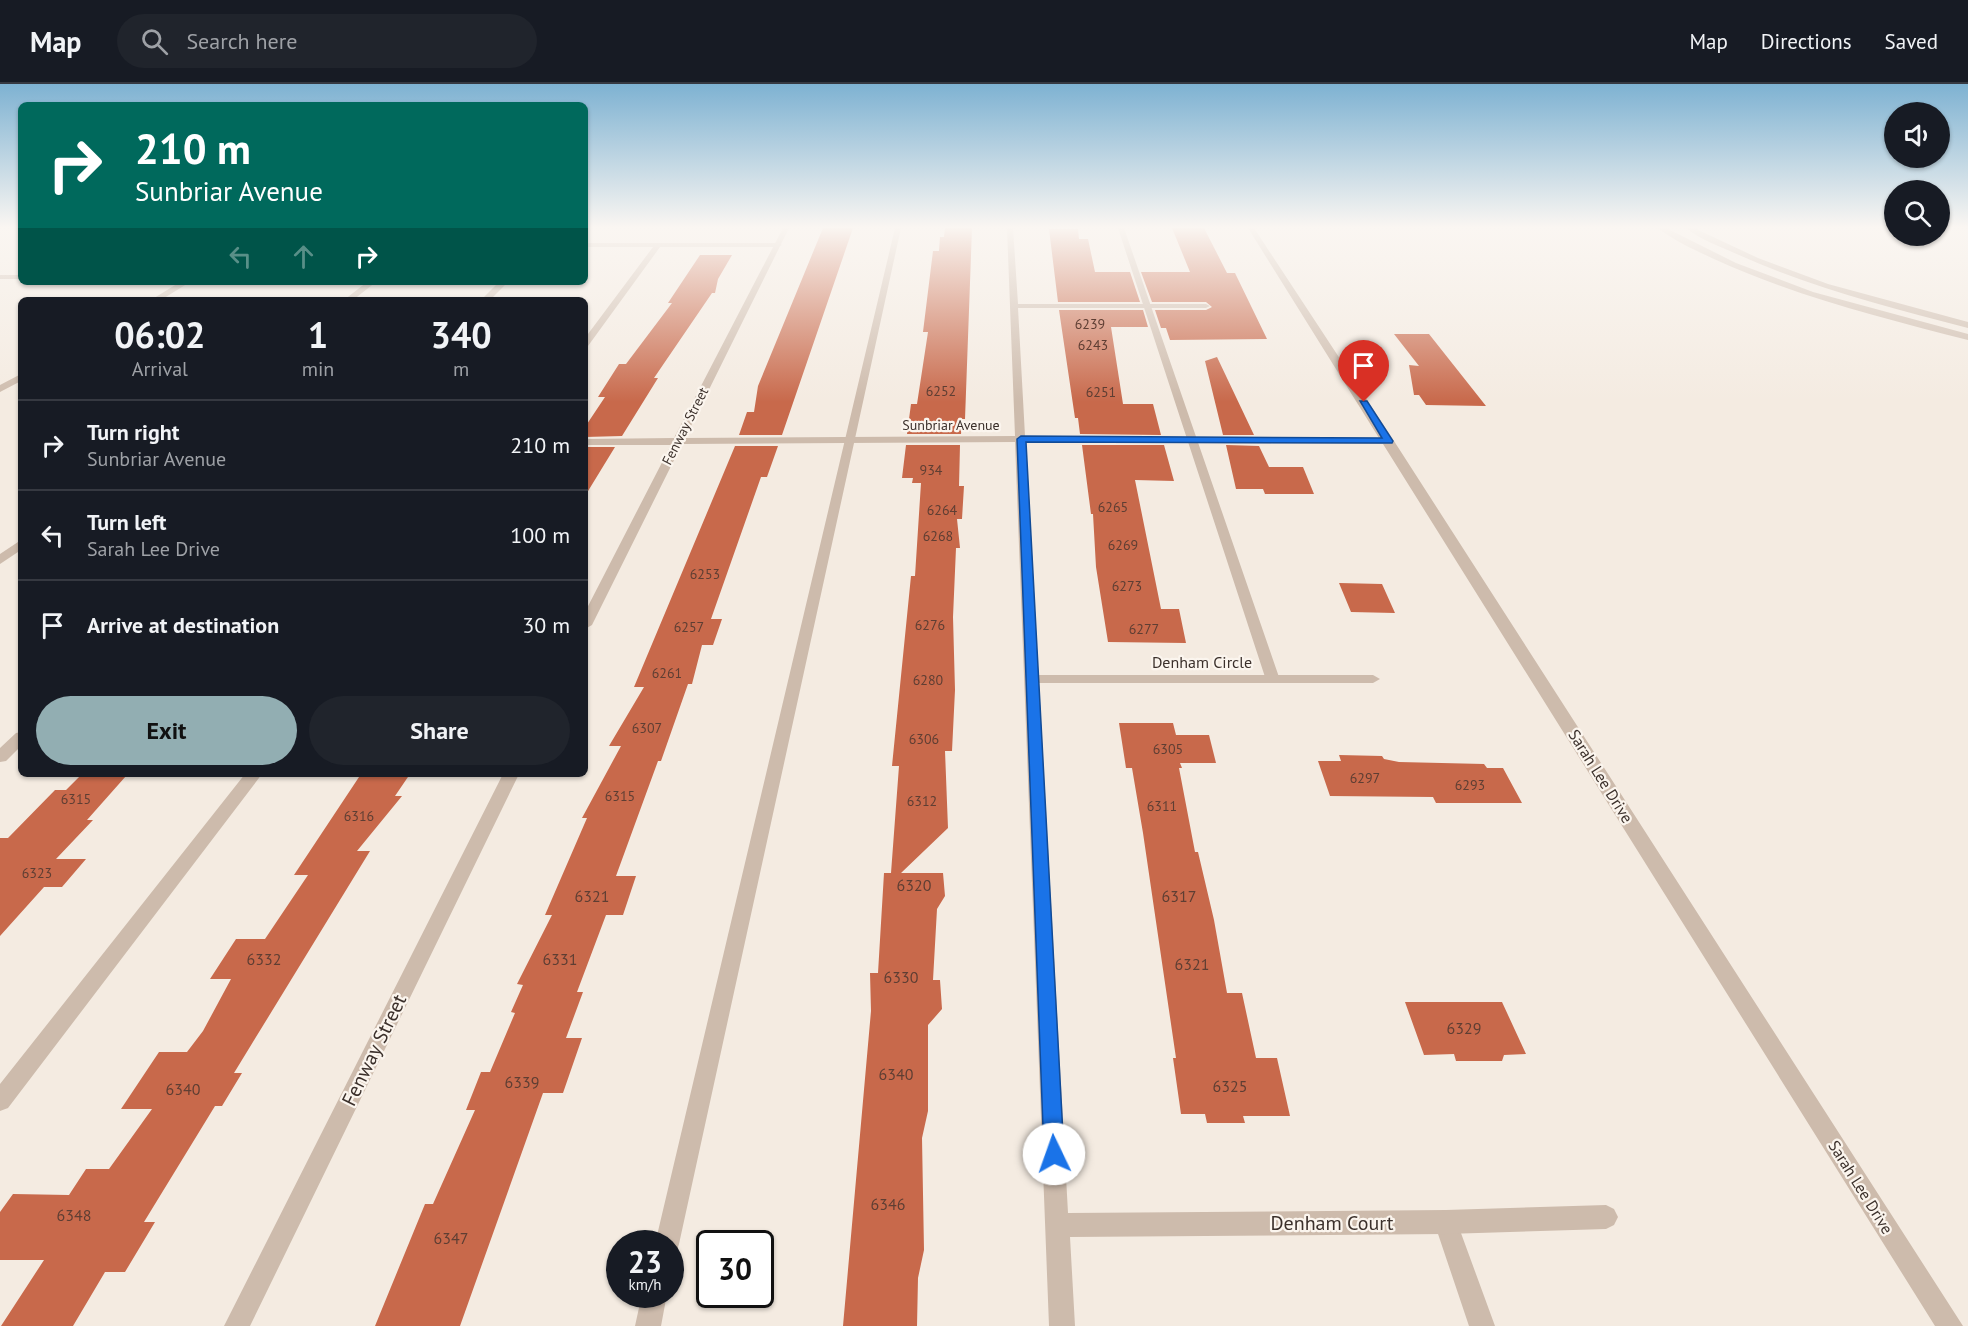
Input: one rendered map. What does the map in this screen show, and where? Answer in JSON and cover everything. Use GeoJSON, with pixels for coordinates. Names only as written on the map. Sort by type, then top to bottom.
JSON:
{"type":"FeatureCollection","features":[{"type":"Feature","properties":{"kind":"street"},"geometry":{"type":"LineString","coordinates":[[160,297],[179,286]]}},
{"type":"Feature","properties":{"kind":"street"},"geometry":{"type":"LineString","coordinates":[[352,297],[367,286]]}},
{"type":"Feature","properties":{"kind":"street"},"geometry":{"type":"LineString","coordinates":[[488,297],[500,286]]}},
{"type":"Feature","properties":{"kind":"street"},"geometry":{"type":"LineString","coordinates":[[588,340],[628,286]]}},
{"type":"Feature","properties":{"kind":"street","name":"Fenway Street"},"geometry":{"type":"LineString","coordinates":[[588,619],[757,286]]}},
{"type":"Feature","properties":{"kind":"street"},"geometry":{"type":"LineString","coordinates":[[670,1230],[885,286]]}},
{"type":"Feature","properties":{"kind":"street"},"geometry":{"type":"LineString","coordinates":[[1012,286],[1062,1326]]}},
{"type":"Feature","properties":{"kind":"street"},"geometry":{"type":"LineString","coordinates":[[1140,286],[1273,680]]}},
{"type":"Feature","properties":{"kind":"street","name":"Sarah Lee Drive"},"geometry":{"type":"LineString","coordinates":[[1289,286],[1950,1326]]}},
{"type":"Feature","properties":{"kind":"street"},"geometry":{"type":"LineString","coordinates":[[1789,286],[1968,337]]}},
{"type":"Feature","properties":{"kind":"street"},"geometry":{"type":"LineString","coordinates":[[1831,286],[1968,325]]}},
{"type":"Feature","properties":{"kind":"street"},"geometry":{"type":"LineString","coordinates":[[1013,306],[1206,306]]}},
{"type":"Feature","properties":{"kind":"street"},"geometry":{"type":"LineString","coordinates":[[0,389],[18,379]]}},
{"type":"Feature","properties":{"kind":"street","name":"Sunbriar Avenue"},"geometry":{"type":"LineString","coordinates":[[588,442],[1021,439],[1389,441]]}},
{"type":"Feature","properties":{"kind":"street"},"geometry":{"type":"LineString","coordinates":[[0,560],[18,546]]}},
{"type":"Feature","properties":{"kind":"street","name":"Denham Circle"},"geometry":{"type":"LineString","coordinates":[[1032,679],[1373,679]]}},
{"type":"Feature","properties":{"kind":"street"},"geometry":{"type":"LineString","coordinates":[[0,757],[18,740]]}},
{"type":"Feature","properties":{"kind":"street"},"geometry":{"type":"LineString","coordinates":[[0,1101],[252,777]]}},
{"type":"Feature","properties":{"kind":"street","name":"Fenway Street"},"geometry":{"type":"LineString","coordinates":[[237,1326],[510,777]]}},
{"type":"Feature","properties":{"kind":"street","name":"Denham Court"},"geometry":{"type":"LineString","coordinates":[[1057,1225],[1446,1222],[1606,1217]]}},
{"type":"Feature","properties":{"kind":"street"},"geometry":{"type":"LineString","coordinates":[[1446,1222],[1482,1326]]}},
{"type":"Feature","properties":{"kind":"street"},"geometry":{"type":"LineString","coordinates":[[648,1326],[652,1308]]}},
{"type":"Feature","properties":{"kind":"building"},"geometry":{"type":"Polygon","coordinates":[[[679,286],[717,286],[715,293],[712,293],[654,378],[658,378],[622,436],[588,437],[588,422],[605,397],[598,397],[619,364],[626,364],[672,303],[668,303],[679,286]]]}},
{"type":"Feature","properties":{"kind":"building"},"geometry":{"type":"Polygon","coordinates":[[[799,286],[833,286],[782,435],[739,435],[747,412],[754,412],[758,386],[799,286]]]}},
{"type":"Feature","properties":{"kind":"building"},"geometry":{"type":"Polygon","coordinates":[[[929,286],[970,286],[965,419],[962,419],[961,434],[907,434],[911,404],[917,404],[928,332],[923,332],[929,286]]]}},
{"type":"Feature","properties":{"kind":"building"},"geometry":{"type":"Polygon","coordinates":[[[1056,286],[1135,286],[1140,302],[1058,302],[1056,286]]]}},
{"type":"Feature","properties":{"kind":"building"},"geometry":{"type":"Polygon","coordinates":[[[1146,286],[1241,286],[1267,339],[1170,340],[1166,328],[1161,328],[1155,310],[1206,310],[1212,307],[1206,302],[1152,302],[1146,286]]]}},
{"type":"Feature","properties":{"kind":"building"},"geometry":{"type":"Polygon","coordinates":[[[1059,310],[1143,310],[1148,327],[1111,327],[1123,404],[1153,404],[1161,435],[1080,434],[1078,418],[1075,418],[1059,310]]]}},
{"type":"Feature","properties":{"kind":"building"},"geometry":{"type":"Polygon","coordinates":[[[1394,334],[1429,334],[1486,406],[1426,405],[1419,395],[1414,395],[1409,365],[1419,366],[1394,334]]]}},
{"type":"Feature","properties":{"kind":"building"},"geometry":{"type":"Polygon","coordinates":[[[1217,357],[1254,435],[1223,435],[1205,361],[1217,357]]]}},
{"type":"Feature","properties":{"kind":"building"},"geometry":{"type":"Polygon","coordinates":[[[906,445],[960,445],[959,486],[964,486],[962,519],[957,519],[960,548],[956,548],[953,617],[955,690],[952,751],[945,751],[948,828],[901,873],[943,873],[945,896],[937,909],[933,980],[940,980],[942,1009],[928,1025],[928,1111],[922,1138],[924,1250],[918,1278],[917,1326],[843,1326],[871,1011],[870,973],[878,973],[884,873],[891,873],[899,766],[892,766],[911,576],[915,576],[921,483],[912,483],[913,478],[902,478],[906,445]]]}},
{"type":"Feature","properties":{"kind":"building"},"geometry":{"type":"Polygon","coordinates":[[[1082,445],[1164,445],[1174,481],[1135,480],[1161,609],[1179,609],[1186,643],[1108,642],[1096,567],[1093,514],[1091,514],[1082,445]]]}},
{"type":"Feature","properties":{"kind":"building"},"geometry":{"type":"Polygon","coordinates":[[[1226,445],[1259,446],[1269,467],[1303,467],[1314,494],[1265,494],[1263,489],[1236,489],[1226,445]]]}},
{"type":"Feature","properties":{"kind":"building"},"geometry":{"type":"Polygon","coordinates":[[[735,446],[778,446],[767,477],[761,477],[711,619],[722,619],[713,645],[702,645],[692,684],[688,684],[616,876],[636,876],[623,915],[606,915],[577,992],[583,992],[566,1038],[582,1038],[563,1093],[543,1093],[460,1326],[375,1326],[425,1204],[433,1204],[475,1110],[466,1110],[481,1072],[490,1072],[515,1013],[511,1012],[523,985],[517,984],[552,915],[545,915],[587,818],[582,818],[621,746],[609,746],[644,687],[634,687],[735,446]]]}},
{"type":"Feature","properties":{"kind":"building"},"geometry":{"type":"Polygon","coordinates":[[[588,447],[615,447],[588,491],[588,447]]]}},
{"type":"Feature","properties":{"kind":"building"},"geometry":{"type":"Polygon","coordinates":[[[1339,583],[1382,584],[1395,613],[1351,612],[1339,583]]]}},
{"type":"Feature","properties":{"kind":"building"},"geometry":{"type":"Polygon","coordinates":[[[1119,723],[1173,723],[1176,735],[1209,735],[1216,763],[1180,763],[1182,768],[1179,768],[1195,852],[1198,852],[1214,920],[1227,993],[1242,993],[1256,1058],[1277,1058],[1290,1116],[1243,1116],[1245,1123],[1207,1123],[1205,1114],[1181,1114],[1173,1058],[1176,1058],[1143,833],[1132,768],[1126,768],[1119,723]]]}},
{"type":"Feature","properties":{"kind":"building"},"geometry":{"type":"Polygon","coordinates":[[[1339,755],[1382,756],[1384,759],[1399,762],[1484,764],[1487,768],[1503,768],[1522,803],[1436,803],[1433,797],[1330,796],[1318,761],[1341,761],[1339,755]]]}},
{"type":"Feature","properties":{"kind":"building"},"geometry":{"type":"Polygon","coordinates":[[[79,777],[125,777],[87,820],[93,820],[56,859],[86,859],[62,887],[44,887],[0,936],[0,838],[8,838],[55,790],[66,790],[79,777]]]}},
{"type":"Feature","properties":{"kind":"building"},"geometry":{"type":"Polygon","coordinates":[[[359,777],[408,777],[395,796],[402,796],[357,851],[370,851],[234,1073],[242,1073],[222,1106],[215,1106],[144,1222],[155,1222],[125,1272],[105,1272],[73,1326],[1,1326],[44,1260],[0,1260],[0,1212],[13,1194],[69,1195],[86,1169],[109,1169],[152,1109],[121,1109],[159,1052],[187,1052],[203,1031],[231,979],[210,979],[236,939],[265,939],[308,875],[294,875],[359,777]]]}},
{"type":"Feature","properties":{"kind":"building"},"geometry":{"type":"Polygon","coordinates":[[[1405,1002],[1502,1002],[1526,1054],[1504,1055],[1502,1061],[1456,1061],[1454,1054],[1424,1055],[1405,1002]]]}},
{"type":"Feature","properties":{"kind":"route"},"geometry":{"type":"LineString","coordinates":[[1054,1154],[1021,439],[1389,441],[1364,402]]}}]}
